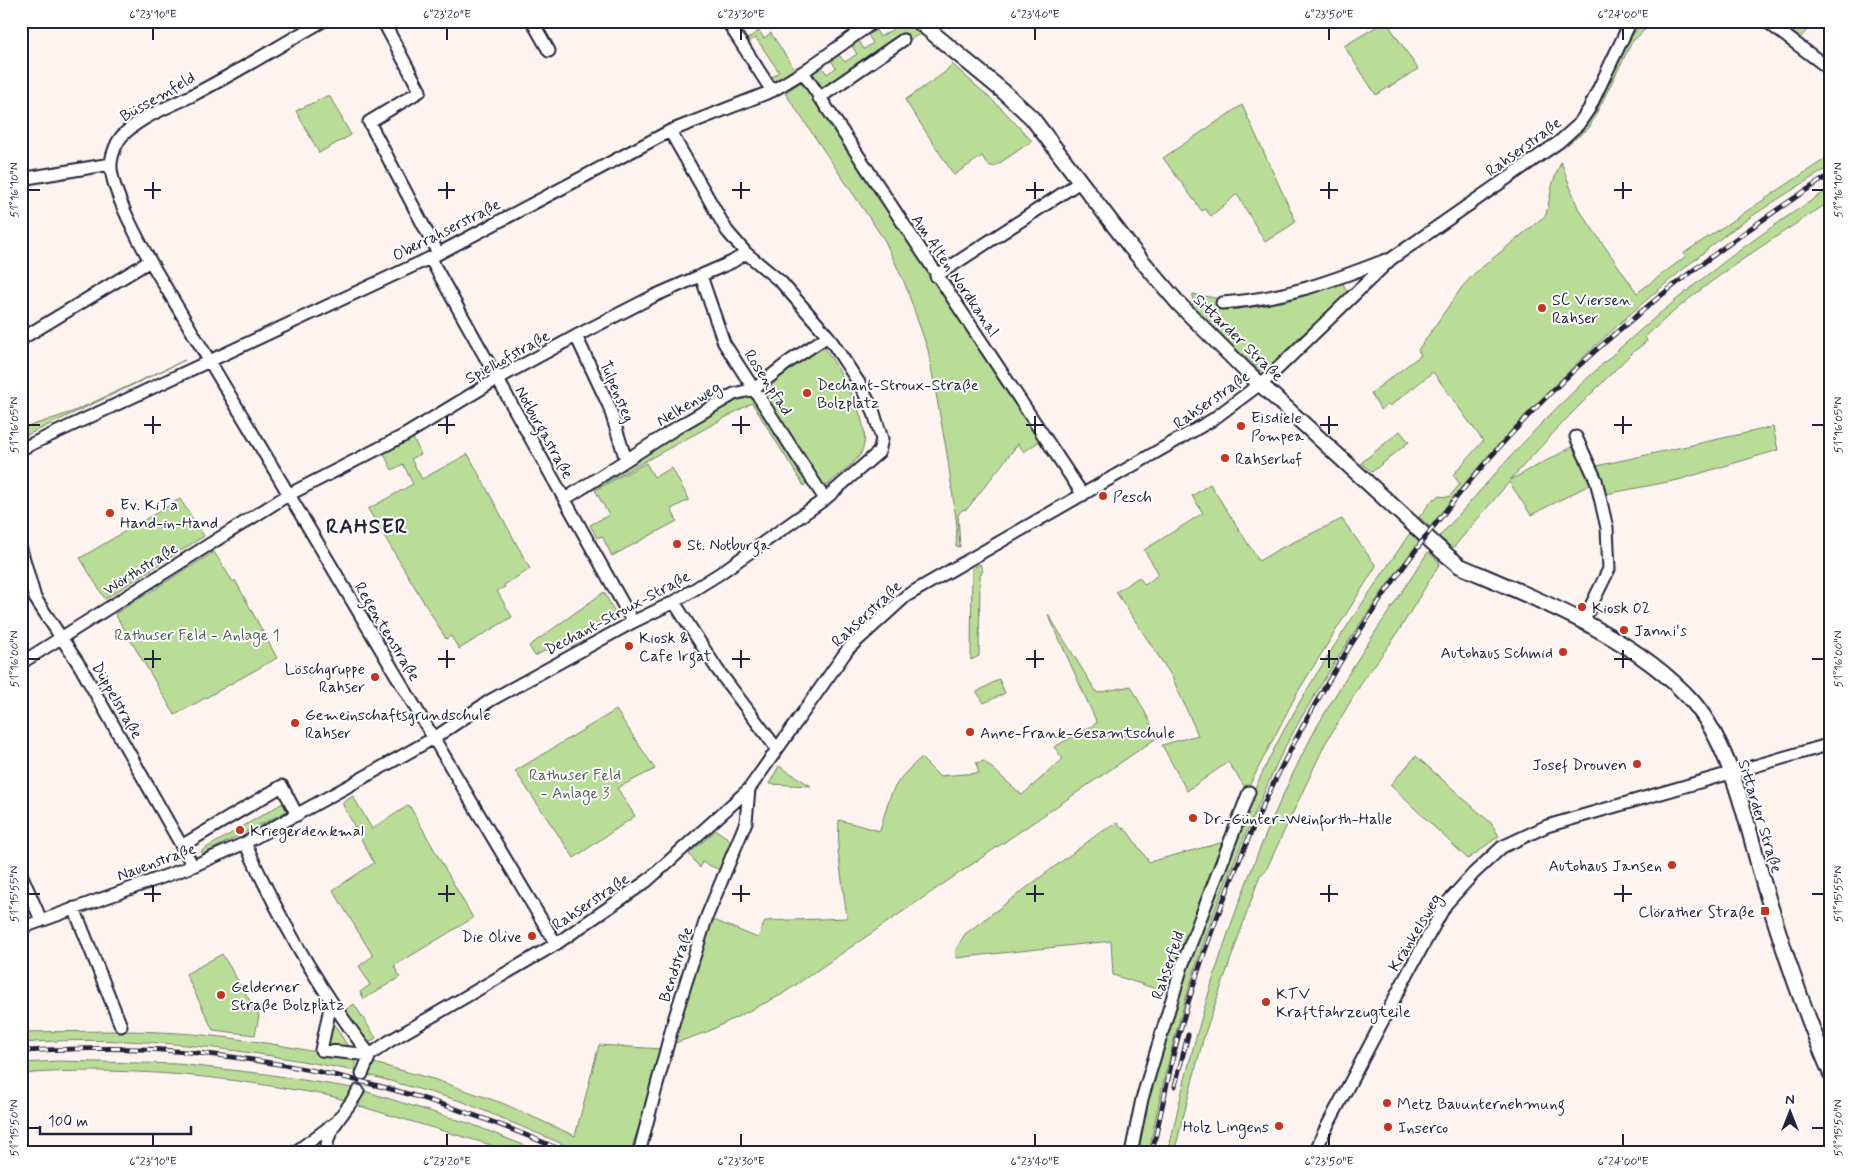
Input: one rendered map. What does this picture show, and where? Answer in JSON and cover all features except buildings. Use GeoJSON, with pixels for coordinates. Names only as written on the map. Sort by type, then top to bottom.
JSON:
{"type":"FeatureCollection","features":[{"type":"Feature","properties":{"kind":"street","name":"Büssemfeld"},"geometry":{"type":"LineString","coordinates":[[111,164],[116,147],[123,135],[134,125],[190,96],[323,21]]}},
{"type":"Feature","properties":{"kind":"street","name":"Notburgastraße"},"geometry":{"type":"LineString","coordinates":[[383,21],[420,90],[369,122],[497,379],[633,622]]}},
{"type":"Feature","properties":{"kind":"street"},"geometry":{"type":"LineString","coordinates":[[532,21],[549,51]]}},
{"type":"Feature","properties":{"kind":"street"},"geometry":{"type":"LineString","coordinates":[[726,21],[772,91]]}},
{"type":"Feature","properties":{"kind":"street","name":"Oberrahserstraße"},"geometry":{"type":"LineString","coordinates":[[21,449],[434,255],[670,131],[772,91],[803,72],[875,21]]}},
{"type":"Feature","properties":{"kind":"street","name":"Sittarder Straße"},"geometry":{"type":"LineString","coordinates":[[918,21],[1004,92],[1032,118],[1150,271],[1186,311],[1261,384],[1460,566],[1583,622],[1662,672],[1694,703],[1716,735],[1731,773],[1800,1000],[1831,1074]]}},
{"type":"Feature","properties":{"kind":"street","name":"Rahserstraße"},"geometry":{"type":"LineString","coordinates":[[370,1055],[556,944],[647,881],[749,789],[824,680],[848,649],[906,596],[1195,432],[1261,384],[1390,259],[1558,142],[1578,125],[1589,109],[1631,21]]}},
{"type":"Feature","properties":{"kind":"street"},"geometry":{"type":"LineString","coordinates":[[1766,21],[1831,70]]}},
{"type":"Feature","properties":{"kind":"street"},"geometry":{"type":"LineString","coordinates":[[819,98],[904,40]]}},
{"type":"Feature","properties":{"kind":"street","name":"Am Alten Nordkanal"},"geometry":{"type":"LineString","coordinates":[[803,72],[936,276],[1083,495]]}},
{"type":"Feature","properties":{"kind":"street","name":"Dechant-Stroux-Straße"},"geometry":{"type":"LineString","coordinates":[[434,738],[491,700],[633,622],[674,602],[719,574],[825,499],[879,452],[882,439],[873,410],[859,382],[828,336],[781,282],[746,253],[727,231],[670,131]]}},
{"type":"Feature","properties":{"kind":"street"},"geometry":{"type":"LineString","coordinates":[[21,179],[111,164],[120,197],[150,261],[208,360]]}},
{"type":"Feature","properties":{"kind":"street"},"geometry":{"type":"LineString","coordinates":[[936,276],[1080,182]]}},
{"type":"Feature","properties":{"kind":"street","name":"Spielhofstraße"},"geometry":{"type":"LineString","coordinates":[[288,495],[405,435],[497,379],[576,336],[654,296],[701,276],[746,253]]}},
{"type":"Feature","properties":{"kind":"street","name":"Rahserstraße"},"geometry":{"type":"LineString","coordinates":[[1222,303],[1258,301],[1304,290],[1390,259]]}},
{"type":"Feature","properties":{"kind":"street"},"geometry":{"type":"LineString","coordinates":[[21,339],[150,261]]}},
{"type":"Feature","properties":{"kind":"street","name":"Rosenpfad"},"geometry":{"type":"LineString","coordinates":[[701,276],[724,343],[825,499]]}},
{"type":"Feature","properties":{"kind":"street","name":"Tulpensteg"},"geometry":{"type":"LineString","coordinates":[[576,336],[609,406],[626,460]]}},
{"type":"Feature","properties":{"kind":"street","name":"Nelkenweg"},"geometry":{"type":"LineString","coordinates":[[564,499],[734,394],[754,389],[790,361],[828,336]]}},
{"type":"Feature","properties":{"kind":"street","name":"Regentenstraße"},"geometry":{"type":"LineString","coordinates":[[208,360],[556,944]]}},
{"type":"Feature","properties":{"kind":"street"},"geometry":{"type":"LineString","coordinates":[[1576,437],[1596,480],[1607,528],[1609,568],[1583,622]]}},
{"type":"Feature","properties":{"kind":"street","name":"Wörthstraße"},"geometry":{"type":"LineString","coordinates":[[21,663],[288,495]]}},
{"type":"Feature","properties":{"kind":"street","name":"Düppelstraße"},"geometry":{"type":"LineString","coordinates":[[21,549],[35,598],[80,666],[183,845],[193,866]]}},
{"type":"Feature","properties":{"kind":"street"},"geometry":{"type":"LineString","coordinates":[[674,602],[717,669],[777,749]]}},
{"type":"Feature","properties":{"kind":"street","name":"Nauenstraße"},"geometry":{"type":"LineString","coordinates":[[21,928],[193,866],[245,843],[434,738]]}},
{"type":"Feature","properties":{"kind":"street"},"geometry":{"type":"LineString","coordinates":[[1731,773],[1831,744]]}},
{"type":"Feature","properties":{"kind":"street","name":"Kränkelsweg"},"geometry":{"type":"LineString","coordinates":[[1315,1153],[1410,969],[1446,904],[1474,873],[1502,847],[1547,826],[1731,773]]}},
{"type":"Feature","properties":{"kind":"street","name":"Nauenstraße"},"geometry":{"type":"LineString","coordinates":[[183,845],[282,786],[297,815]]}},
{"type":"Feature","properties":{"kind":"street","name":"Bendstraße"},"geometry":{"type":"LineString","coordinates":[[639,1153],[674,1020],[707,916],[746,822],[749,789]]}},
{"type":"Feature","properties":{"kind":"street","name":"Rahserfeld"},"geometry":{"type":"LineString","coordinates":[[1131,1153],[1142,1099],[1182,966],[1249,792]]}},
{"type":"Feature","properties":{"kind":"street"},"geometry":{"type":"LineString","coordinates":[[245,843],[268,893],[332,1003],[370,1055]]}},
{"type":"Feature","properties":{"kind":"street"},"geometry":{"type":"LineString","coordinates":[[21,874],[41,920]]}},
{"type":"Feature","properties":{"kind":"street"},"geometry":{"type":"LineString","coordinates":[[74,908],[121,1026]]}},
{"type":"Feature","properties":{"kind":"street"},"geometry":{"type":"LineString","coordinates":[[332,1003],[321,1050],[370,1055]]}},
{"type":"Feature","properties":{"kind":"street"},"geometry":{"type":"LineString","coordinates":[[362,1074],[370,1055]]}},
{"type":"Feature","properties":{"kind":"street"},"geometry":{"type":"LineString","coordinates":[[294,1153],[336,1122],[350,1107],[358,1091]]}},
{"type":"Feature","properties":{"kind":"street"},"geometry":{"type":"LineString","coordinates":[[327,1153],[326,1144],[336,1122]]}},
{"type":"Feature","properties":{"kind":"green space"},"geometry":{"type":"Polygon","coordinates":[[[889,21],[905,21],[920,34],[823,88],[813,73],[822,67],[827,74],[836,68],[831,60],[839,55],[845,62],[857,54],[852,46],[859,41],[864,49],[873,43],[868,35],[876,30],[880,37],[893,29],[889,21]]]}},
{"type":"Feature","properties":{"kind":"green space"},"geometry":{"type":"Polygon","coordinates":[[[1386,21],[1418,69],[1376,95],[1344,46],[1386,21]]]}},
{"type":"Feature","properties":{"kind":"green space"},"geometry":{"type":"Polygon","coordinates":[[[1646,21],[1654,21],[1632,42],[1589,128],[1567,145],[1597,104],[1631,37],[1646,21]]]}},
{"type":"Feature","properties":{"kind":"green space"},"geometry":{"type":"Polygon","coordinates":[[[1776,21],[1781,21],[1788,26],[1792,21],[1815,21],[1800,38],[1776,21]]]}},
{"type":"Feature","properties":{"kind":"green space"},"geometry":{"type":"Polygon","coordinates":[[[759,31],[764,38],[771,33],[794,69],[775,82],[772,77],[779,72],[756,38],[749,42],[747,39],[759,31]]]}},
{"type":"Feature","properties":{"kind":"green space"},"geometry":{"type":"Polygon","coordinates":[[[952,64],[1001,108],[1032,141],[994,167],[988,165],[982,156],[954,175],[905,100],[944,73],[952,64]]]}},
{"type":"Feature","properties":{"kind":"green space"},"geometry":{"type":"Polygon","coordinates":[[[802,81],[1041,440],[1024,452],[1018,444],[967,509],[962,510],[958,515],[960,547],[956,546],[957,526],[947,454],[928,350],[905,284],[885,241],[785,93],[802,81]]]}},
{"type":"Feature","properties":{"kind":"green space"},"geometry":{"type":"Polygon","coordinates":[[[329,95],[351,135],[319,153],[296,111],[329,95]]]}},
{"type":"Feature","properties":{"kind":"green space"},"geometry":{"type":"Polygon","coordinates":[[[1242,105],[1296,222],[1265,242],[1237,194],[1211,216],[1205,209],[1202,211],[1163,158],[1242,105]]]}},
{"type":"Feature","properties":{"kind":"green space"},"geometry":{"type":"Polygon","coordinates":[[[1831,155],[1831,166],[1726,234],[1605,337],[1513,428],[1430,527],[1419,517],[1434,498],[1438,496],[1449,497],[1460,484],[1453,475],[1483,441],[1433,372],[1390,406],[1388,404],[1381,410],[1371,393],[1421,355],[1418,350],[1462,287],[1475,273],[1546,215],[1553,182],[1561,162],[1578,208],[1637,293],[1685,257],[1684,253],[1831,155]]]}},
{"type":"Feature","properties":{"kind":"green space"},"geometry":{"type":"Polygon","coordinates":[[[1831,188],[1831,201],[1711,282],[1645,337],[1647,341],[1632,353],[1571,414],[1510,480],[1576,445],[1593,483],[1531,515],[1509,482],[1453,548],[1439,537],[1536,429],[1631,338],[1728,259],[1831,188]]]}},
{"type":"Feature","properties":{"kind":"green space"},"geometry":{"type":"Polygon","coordinates":[[[1342,281],[1348,295],[1298,338],[1263,373],[1192,310],[1193,294],[1220,299],[1222,308],[1281,302],[1342,281]]]}},
{"type":"Feature","properties":{"kind":"green space","name":"Dechant-Stroux-Straße Bolzplatz"},"geometry":{"type":"Polygon","coordinates":[[[823,345],[854,399],[864,430],[864,444],[860,455],[853,463],[829,484],[823,486],[765,399],[763,391],[769,381],[823,345]]]}},
{"type":"Feature","properties":{"kind":"green space"},"geometry":{"type":"Polygon","coordinates":[[[185,360],[21,438],[21,429],[72,412],[185,360]]]}},
{"type":"Feature","properties":{"kind":"green space"},"geometry":{"type":"Polygon","coordinates":[[[747,395],[758,400],[808,480],[804,486],[752,403],[574,500],[573,498],[736,398],[747,395]]]}},
{"type":"Feature","properties":{"kind":"green space"},"geometry":{"type":"Polygon","coordinates":[[[1773,427],[1778,450],[1678,480],[1601,495],[1592,467],[1773,427]]]}},
{"type":"Feature","properties":{"kind":"green space"},"geometry":{"type":"Polygon","coordinates":[[[1400,431],[1409,442],[1372,472],[1361,463],[1400,431]]]}},
{"type":"Feature","properties":{"kind":"green space"},"geometry":{"type":"Polygon","coordinates":[[[412,436],[421,454],[411,459],[422,479],[468,454],[530,569],[497,591],[512,617],[459,649],[451,636],[446,639],[368,509],[413,484],[403,464],[392,470],[383,452],[412,436]]]}},
{"type":"Feature","properties":{"kind":"green space"},"geometry":{"type":"Polygon","coordinates":[[[646,463],[654,477],[672,468],[689,500],[671,509],[677,521],[612,556],[602,536],[597,538],[590,525],[609,515],[595,490],[646,463]]]}},
{"type":"Feature","properties":{"kind":"green space"},"geometry":{"type":"Polygon","coordinates":[[[1210,484],[1259,561],[1277,550],[1342,519],[1376,566],[1297,693],[1247,790],[1228,762],[1187,791],[1162,745],[1198,735],[1171,675],[1116,592],[1139,577],[1145,585],[1159,574],[1144,550],[1203,513],[1192,496],[1210,484]]]}},
{"type":"Feature","properties":{"kind":"green space"},"geometry":{"type":"Polygon","coordinates":[[[180,499],[204,536],[105,599],[80,558],[180,499]]]}},
{"type":"Feature","properties":{"kind":"green space"},"geometry":{"type":"Polygon","coordinates":[[[1410,533],[1419,542],[1332,666],[1286,745],[1272,774],[1233,864],[1203,944],[1167,1069],[1149,1153],[1134,1153],[1160,1052],[1190,953],[1207,904],[1246,808],[1268,761],[1317,673],[1410,533]]]}},
{"type":"Feature","properties":{"kind":"green space","name":"Rathuser Feld - Anlage 1"},"geometry":{"type":"Polygon","coordinates":[[[214,552],[233,582],[235,580],[277,658],[175,715],[115,614],[214,552]]]}},
{"type":"Feature","properties":{"kind":"green space"},"geometry":{"type":"Polygon","coordinates":[[[1428,552],[1440,563],[1395,637],[1364,679],[1325,744],[1265,872],[1260,875],[1204,1036],[1174,1153],[1168,1153],[1179,1102],[1206,1001],[1239,902],[1258,853],[1315,730],[1362,653],[1428,552]]]}},
{"type":"Feature","properties":{"kind":"green space"},"geometry":{"type":"Polygon","coordinates":[[[980,564],[983,571],[980,575],[979,656],[971,660],[972,569],[980,564]]]}},
{"type":"Feature","properties":{"kind":"green space"},"geometry":{"type":"Polygon","coordinates":[[[604,592],[615,613],[535,656],[529,646],[604,592]]]}},
{"type":"Feature","properties":{"kind":"green space"},"geometry":{"type":"Polygon","coordinates":[[[1048,614],[1097,693],[1131,686],[1158,737],[781,995],[707,1032],[669,1045],[709,918],[758,938],[765,921],[847,918],[838,851],[839,820],[880,831],[893,790],[903,775],[921,758],[939,776],[979,773],[976,763],[984,761],[1022,795],[1063,759],[1054,747],[1097,723],[1048,614]]]}},
{"type":"Feature","properties":{"kind":"green space"},"geometry":{"type":"Polygon","coordinates":[[[999,679],[1005,693],[984,703],[977,692],[999,679]]]}},
{"type":"Feature","properties":{"kind":"green space","name":"Rathuser Feld - Anlage 3"},"geometry":{"type":"Polygon","coordinates":[[[616,710],[655,769],[617,788],[635,816],[574,858],[515,771],[616,710]]]}},
{"type":"Feature","properties":{"kind":"green space"},"geometry":{"type":"Polygon","coordinates":[[[1416,756],[1491,823],[1499,836],[1468,859],[1390,785],[1416,756]]]}},
{"type":"Feature","properties":{"kind":"green space"},"geometry":{"type":"Polygon","coordinates":[[[779,766],[811,786],[769,784],[779,766]]]}},
{"type":"Feature","properties":{"kind":"green space"},"geometry":{"type":"Polygon","coordinates":[[[353,796],[372,829],[409,805],[473,918],[394,966],[400,977],[364,999],[360,992],[370,985],[359,966],[373,956],[333,890],[374,863],[342,803],[353,796]]]}},
{"type":"Feature","properties":{"kind":"green space"},"geometry":{"type":"Polygon","coordinates":[[[283,803],[287,811],[203,854],[201,851],[283,803]]]}},
{"type":"Feature","properties":{"kind":"green space"},"geometry":{"type":"Polygon","coordinates":[[[1117,823],[1128,832],[1149,862],[1224,842],[1191,925],[1169,993],[1113,975],[1111,941],[956,958],[956,949],[965,934],[1098,834],[1117,823]]]}},
{"type":"Feature","properties":{"kind":"green space"},"geometry":{"type":"Polygon","coordinates":[[[716,830],[732,841],[720,870],[702,862],[700,868],[689,854],[716,830]]]}},
{"type":"Feature","properties":{"kind":"green space","name":"Gelderner Straße Bolzplatz"},"geometry":{"type":"Polygon","coordinates":[[[222,954],[259,1016],[255,1035],[213,1030],[186,974],[222,954]]]}},
{"type":"Feature","properties":{"kind":"green space"},"geometry":{"type":"Polygon","coordinates":[[[354,1004],[376,1038],[365,1045],[344,1011],[354,1004]]]}},
{"type":"Feature","properties":{"kind":"green space"},"geometry":{"type":"Polygon","coordinates":[[[331,1019],[350,1050],[326,1046],[331,1019]]]}},
{"type":"Feature","properties":{"kind":"green space"},"geometry":{"type":"Polygon","coordinates":[[[116,1031],[207,1035],[265,1043],[355,1060],[355,1071],[272,1056],[189,1045],[105,1040],[21,1043],[21,1032],[116,1031]]]}},
{"type":"Feature","properties":{"kind":"green space"},"geometry":{"type":"Polygon","coordinates":[[[599,1045],[662,1049],[659,1066],[630,1153],[584,1153],[461,1101],[365,1074],[374,1063],[433,1079],[502,1103],[575,1136],[599,1045]]]}},
{"type":"Feature","properties":{"kind":"green space"},"geometry":{"type":"Polygon","coordinates":[[[59,1061],[178,1064],[266,1074],[353,1088],[344,1100],[246,1082],[182,1075],[117,1071],[21,1074],[21,1063],[59,1061]]]}},
{"type":"Feature","properties":{"kind":"green space"},"geometry":{"type":"Polygon","coordinates":[[[361,1090],[471,1124],[543,1153],[489,1153],[491,1145],[359,1106],[361,1090]]]}},
{"type":"Feature","properties":{"kind":"railway"},"geometry":{"type":"LineString","coordinates":[[1152,1153],[1173,1056],[1189,998],[1229,885],[1252,830],[1283,765],[1318,700],[1357,636],[1399,573],[1444,512],[1492,455],[1542,401],[1594,352],[1679,281],[1769,215],[1831,174]]}},
{"type":"Feature","properties":{"kind":"railway"},"geometry":{"type":"LineString","coordinates":[[1175,1086],[1188,1035]]}},
{"type":"Feature","properties":{"kind":"railway"},"geometry":{"type":"LineString","coordinates":[[21,1051],[109,1048],[144,1049],[267,1062],[370,1084],[420,1098],[519,1132],[568,1153]]}},
{"type":"Feature","properties":{"kind":"place","name":"SC Viersen Rahser"},"geometry":{"type":"Point","coordinates":[1542,308]}},
{"type":"Feature","properties":{"kind":"place","name":"Dechant-Stroux-Straße Bolzplatz"},"geometry":{"type":"Point","coordinates":[807,393]}},
{"type":"Feature","properties":{"kind":"place","name":"Eisdiele Pompea"},"geometry":{"type":"Point","coordinates":[1241,426]}},
{"type":"Feature","properties":{"kind":"place","name":"Rahserhof"},"geometry":{"type":"Point","coordinates":[1225,458]}},
{"type":"Feature","properties":{"kind":"place","name":"Pesch"},"geometry":{"type":"Point","coordinates":[1103,496]}},
{"type":"Feature","properties":{"kind":"place","name":"Ev. KiTa Hand-in-Hand"},"geometry":{"type":"Point","coordinates":[110,513]}},
{"type":"Feature","properties":{"kind":"place","name":"St. Notburga"},"geometry":{"type":"Point","coordinates":[677,544]}},
{"type":"Feature","properties":{"kind":"place","name":"Kiosk 02"},"geometry":{"type":"Point","coordinates":[1582,607]}},
{"type":"Feature","properties":{"kind":"place","name":"Janni's"},"geometry":{"type":"Point","coordinates":[1624,630]}},
{"type":"Feature","properties":{"kind":"place","name":"Kiosk & Cafe Irgat"},"geometry":{"type":"Point","coordinates":[629,646]}},
{"type":"Feature","properties":{"kind":"place","name":"Autohaus Schmid"},"geometry":{"type":"Point","coordinates":[1563,652]}},
{"type":"Feature","properties":{"kind":"place","name":"Löschgruppe Rahser"},"geometry":{"type":"Point","coordinates":[375,677]}},
{"type":"Feature","properties":{"kind":"place","name":"Gemeinschaftsgrundschule Rahser"},"geometry":{"type":"Point","coordinates":[295,723]}},
{"type":"Feature","properties":{"kind":"place","name":"Anne-Frank-Gesamtschule"},"geometry":{"type":"Point","coordinates":[970,732]}},
{"type":"Feature","properties":{"kind":"place","name":"Josef Drouven"},"geometry":{"type":"Point","coordinates":[1637,764]}},
{"type":"Feature","properties":{"kind":"place","name":"Dr.-Günter-Weinforth-Halle"},"geometry":{"type":"Point","coordinates":[1193,818]}},
{"type":"Feature","properties":{"kind":"place","name":"Kriegerdenkmal"},"geometry":{"type":"Point","coordinates":[240,830]}},
{"type":"Feature","properties":{"kind":"place","name":"Autohaus Jansen"},"geometry":{"type":"Point","coordinates":[1672,865]}},
{"type":"Feature","properties":{"kind":"place","name":"Clörather Straße"},"geometry":{"type":"Point","coordinates":[1765,911]}},
{"type":"Feature","properties":{"kind":"place","name":"Die Olive"},"geometry":{"type":"Point","coordinates":[532,936]}},
{"type":"Feature","properties":{"kind":"place","name":"Gelderner Straße Bolzplatz"},"geometry":{"type":"Point","coordinates":[221,995]}},
{"type":"Feature","properties":{"kind":"place","name":"KTV Kraftfahrzeugteile"},"geometry":{"type":"Point","coordinates":[1266,1002]}},
{"type":"Feature","properties":{"kind":"place","name":"Metz Bauunternehmung"},"geometry":{"type":"Point","coordinates":[1387,1103]}},
{"type":"Feature","properties":{"kind":"place","name":"Holz Lingens"},"geometry":{"type":"Point","coordinates":[1279,1126]}},
{"type":"Feature","properties":{"kind":"place","name":"Inserco"},"geometry":{"type":"Point","coordinates":[1388,1127]}},
{"type":"Feature","properties":{"kind":"district","name":"RAHSER"},"geometry":{"type":"Point","coordinates":[367,526]}}]}
